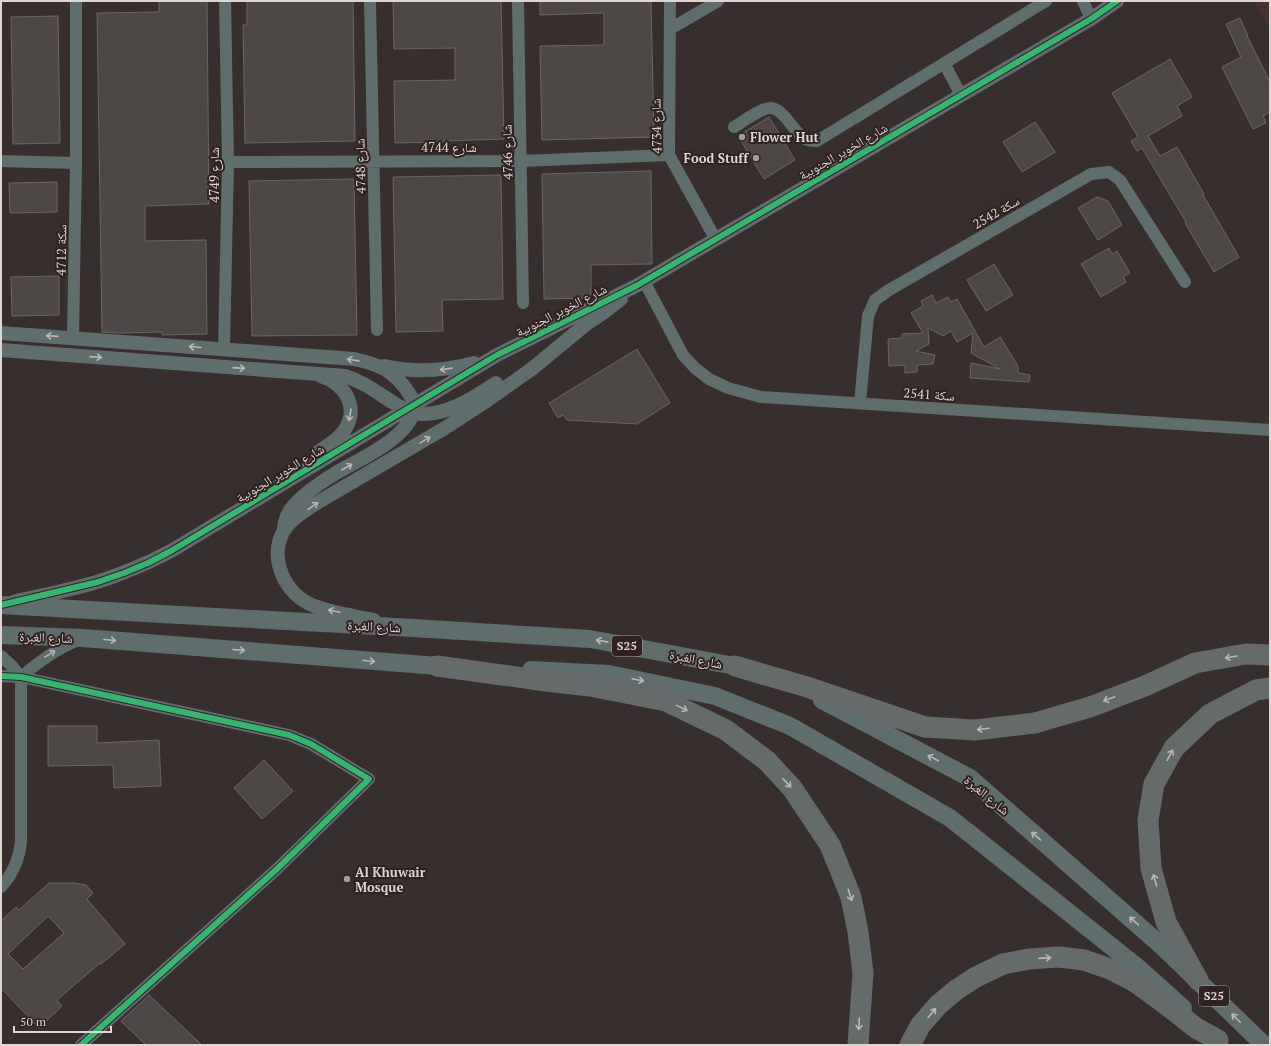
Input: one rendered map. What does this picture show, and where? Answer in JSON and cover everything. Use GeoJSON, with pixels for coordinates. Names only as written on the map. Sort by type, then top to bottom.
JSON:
{"type":"FeatureCollection","features":[{"type":"Feature","properties":{"kind":"highway"},"geometry":{"type":"LineString","coordinates":[[735,666],[807,686],[925,727],[975,730],[1035,723],[1090,707],[1145,686],[1195,663],[1246,654],[1270,655]]}},
{"type":"Feature","properties":{"kind":"highway"},"geometry":{"type":"LineString","coordinates":[[437,666],[590,686],[666,701],[726,730],[767,761],[792,788],[830,845],[851,897],[858,932],[863,973],[858,1045]]}},
{"type":"Feature","properties":{"kind":"highway"},"geometry":{"type":"LineString","coordinates":[[1198,980],[1166,922],[1151,868],[1148,820],[1154,784],[1174,748],[1210,714],[1256,690],[1270,688]]}},
{"type":"Feature","properties":{"kind":"highway"},"geometry":{"type":"LineString","coordinates":[[910,1045],[920,1026],[938,1006],[956,990],[976,977],[1003,964],[1029,959],[1059,957],[1084,960],[1110,969],[1135,982],[1196,1028],[1220,1042]]}},
{"type":"Feature","properties":{"kind":"main road","name":"شارع الغبرة"},"geometry":{"type":"LineString","coordinates":[[1,605],[590,639],[735,666],[826,701],[970,778],[1163,947],[1264,1045]]}},
{"type":"Feature","properties":{"kind":"main road","name":"شارع الغبرة"},"geometry":{"type":"LineString","coordinates":[[1,635],[83,638],[437,666],[609,674],[715,696],[790,726],[950,818],[1136,966],[1220,1042]]}},
{"type":"Feature","properties":{"kind":"street","name":"سكة 4712"},"geometry":{"type":"LineString","coordinates":[[73,337],[76,163],[76,1]]}},
{"type":"Feature","properties":{"kind":"street","name":"4749 شارع"},"geometry":{"type":"LineString","coordinates":[[224,350],[228,162],[225,1]]}},
{"type":"Feature","properties":{"kind":"street","name":"4748 شارع"},"geometry":{"type":"LineString","coordinates":[[370,1],[377,330]]}},
{"type":"Feature","properties":{"kind":"street","name":"4746 شارع"},"geometry":{"type":"LineString","coordinates":[[518,1],[523,303]]}},
{"type":"Feature","properties":{"kind":"street","name":"4734 شارع"},"geometry":{"type":"LineString","coordinates":[[670,1],[669,155],[715,238]]}},
{"type":"Feature","properties":{"kind":"street"},"geometry":{"type":"LineString","coordinates":[[670,29],[718,1]]}},
{"type":"Feature","properties":{"kind":"street"},"geometry":{"type":"LineString","coordinates":[[734,127],[766,108],[772,108],[781,112],[798,135],[806,141],[817,141],[1046,1]]}},
{"type":"Feature","properties":{"kind":"street"},"geometry":{"type":"LineString","coordinates":[[1083,1],[1091,19]]}},
{"type":"Feature","properties":{"kind":"street","name":"شارع الخوير الجنوبية"},"geometry":{"type":"LineString","coordinates":[[1,605],[98,582],[124,573],[165,554],[412,409],[497,355],[640,283],[1091,19],[1117,1]]}},
{"type":"Feature","properties":{"kind":"street"},"geometry":{"type":"LineString","coordinates":[[944,63],[961,95]]}},
{"type":"Feature","properties":{"kind":"street","name":"4744 شارع"},"geometry":{"type":"LineString","coordinates":[[228,162],[521,161],[669,155]]}},
{"type":"Feature","properties":{"kind":"street"},"geometry":{"type":"LineString","coordinates":[[1,161],[76,163]]}},
{"type":"Feature","properties":{"kind":"street","name":"سكة 2542"},"geometry":{"type":"LineString","coordinates":[[860,404],[868,316],[875,300],[889,290],[1091,174],[1109,172],[1120,180],[1185,282]]}},
{"type":"Feature","properties":{"kind":"street","name":"شارع الخوير الجنوبية"},"geometry":{"type":"LineString","coordinates":[[413,628],[312,606],[300,599],[288,585],[280,569],[277,556],[284,532],[292,522],[320,501],[433,435],[533,368],[585,325],[619,301],[640,283]]}},
{"type":"Feature","properties":{"kind":"street","name":"سكة 2541"},"geometry":{"type":"LineString","coordinates":[[640,283],[683,354],[694,368],[709,379],[728,388],[761,397],[1270,430]]}},
{"type":"Feature","properties":{"kind":"street"},"geometry":{"type":"LineString","coordinates":[[1,350],[345,376],[355,379],[412,409],[439,412],[463,403],[495,384],[585,325]]}},
{"type":"Feature","properties":{"kind":"street"},"geometry":{"type":"LineString","coordinates":[[1,333],[73,337],[354,359],[377,365],[417,371],[458,368],[497,355]]}},
{"type":"Feature","properties":{"kind":"street"},"geometry":{"type":"LineString","coordinates":[[284,532],[284,521],[288,513],[300,499],[335,473],[387,443],[404,430],[412,409],[407,390],[392,374],[377,365]]}},
{"type":"Feature","properties":{"kind":"street"},"geometry":{"type":"LineString","coordinates":[[217,523],[236,505],[328,446],[344,431],[351,412],[351,405],[345,392],[335,383],[323,376],[308,373]]}},
{"type":"Feature","properties":{"kind":"street"},"geometry":{"type":"LineString","coordinates":[[21,677],[50,654],[83,638]]}},
{"type":"Feature","properties":{"kind":"street"},"geometry":{"type":"LineString","coordinates":[[1,656],[21,677],[21,842],[15,868],[1,887]]}},
{"type":"Feature","properties":{"kind":"street"},"geometry":{"type":"LineString","coordinates":[[1,676],[21,677],[289,735],[322,750],[369,779],[277,870],[81,1045]]}},
{"type":"Feature","properties":{"kind":"shaded area"},"geometry":{"type":"Polygon","coordinates":[[[1254,1],[1270,1],[1270,28],[1254,1]]]}},
{"type":"Feature","properties":{"kind":"building"},"geometry":{"type":"Polygon","coordinates":[[[159,1],[207,1],[209,204],[145,206],[145,241],[206,240],[207,334],[162,335],[162,332],[102,332],[97,13],[159,12],[159,1]]]}},
{"type":"Feature","properties":{"kind":"building"},"geometry":{"type":"Polygon","coordinates":[[[247,1],[353,1],[355,141],[245,143],[243,25],[247,25],[247,1]]]}},
{"type":"Feature","properties":{"kind":"building"},"geometry":{"type":"Polygon","coordinates":[[[393,1],[501,1],[504,139],[395,143],[394,81],[455,80],[455,48],[394,49],[393,1]]]}},
{"type":"Feature","properties":{"kind":"building"},"geometry":{"type":"Polygon","coordinates":[[[540,1],[651,1],[654,137],[542,140],[540,46],[604,45],[604,13],[540,15],[540,1]]]}},
{"type":"Feature","properties":{"kind":"building"},"geometry":{"type":"Polygon","coordinates":[[[58,16],[60,143],[13,144],[11,17],[58,16]]]}},
{"type":"Feature","properties":{"kind":"building"},"geometry":{"type":"Polygon","coordinates":[[[1240,18],[1247,36],[1270,82],[1270,112],[1263,116],[1266,123],[1253,129],[1222,67],[1241,57],[1226,24],[1240,18]]]}},
{"type":"Feature","properties":{"kind":"building"},"geometry":{"type":"Polygon","coordinates":[[[1170,59],[1192,97],[1177,106],[1182,116],[1148,136],[1160,156],[1177,147],[1239,257],[1214,272],[1142,148],[1137,151],[1131,141],[1138,137],[1112,93],[1170,59]]]}},
{"type":"Feature","properties":{"kind":"building"},"geometry":{"type":"Polygon","coordinates":[[[769,117],[795,160],[764,179],[738,136],[769,117]]]}},
{"type":"Feature","properties":{"kind":"building"},"geometry":{"type":"Polygon","coordinates":[[[1035,122],[1055,152],[1022,172],[1003,142],[1035,122]]]}},
{"type":"Feature","properties":{"kind":"building"},"geometry":{"type":"Polygon","coordinates":[[[651,171],[652,264],[591,265],[591,298],[544,299],[542,174],[651,171]]]}},
{"type":"Feature","properties":{"kind":"building"},"geometry":{"type":"Polygon","coordinates":[[[501,175],[503,299],[442,300],[443,331],[396,332],[393,177],[501,175]]]}},
{"type":"Feature","properties":{"kind":"building"},"geometry":{"type":"Polygon","coordinates":[[[354,179],[357,335],[252,336],[249,181],[354,179]]]}},
{"type":"Feature","properties":{"kind":"building"},"geometry":{"type":"Polygon","coordinates":[[[57,182],[57,212],[10,213],[9,183],[57,182]]]}},
{"type":"Feature","properties":{"kind":"building"},"geometry":{"type":"Polygon","coordinates":[[[1097,197],[1108,201],[1122,225],[1098,240],[1078,208],[1097,197]]]}},
{"type":"Feature","properties":{"kind":"building"},"geometry":{"type":"Polygon","coordinates":[[[1109,248],[1112,254],[1117,251],[1130,273],[1123,277],[1126,282],[1101,297],[1081,264],[1109,248]]]}},
{"type":"Feature","properties":{"kind":"building"},"geometry":{"type":"Polygon","coordinates":[[[994,264],[1013,295],[986,311],[967,280],[994,264]]]}},
{"type":"Feature","properties":{"kind":"building"},"geometry":{"type":"Polygon","coordinates":[[[59,276],[59,315],[12,316],[11,277],[59,276]]]}},
{"type":"Feature","properties":{"kind":"building"},"geometry":{"type":"Polygon","coordinates":[[[932,295],[936,303],[948,297],[951,302],[957,299],[984,347],[1000,337],[1018,366],[1018,373],[1030,375],[1029,382],[970,378],[971,363],[1000,369],[971,353],[973,333],[957,342],[951,331],[943,336],[928,328],[929,344],[916,351],[935,355],[933,364],[917,365],[917,372],[905,373],[905,365],[889,366],[888,339],[902,338],[902,334],[923,333],[911,313],[923,306],[921,301],[932,295]]]}},
{"type":"Feature","properties":{"kind":"building"},"geometry":{"type":"Polygon","coordinates":[[[637,349],[670,403],[637,424],[567,420],[563,415],[558,418],[549,403],[637,349]]]}},
{"type":"Feature","properties":{"kind":"building"},"geometry":{"type":"Polygon","coordinates":[[[48,726],[97,726],[97,743],[159,740],[161,786],[114,788],[113,765],[48,766],[48,726]]]}},
{"type":"Feature","properties":{"kind":"building"},"geometry":{"type":"Polygon","coordinates":[[[264,760],[293,791],[262,819],[234,788],[264,760]]]}},
{"type":"Feature","properties":{"kind":"building"},"geometry":{"type":"Polygon","coordinates":[[[49,883],[74,883],[86,885],[93,893],[87,899],[125,944],[101,964],[100,963],[57,1000],[62,1006],[39,1028],[1,988],[1,921],[16,907],[19,910],[49,883]],[[48,916],[8,954],[23,969],[64,933],[48,916]]]}},
{"type":"Feature","properties":{"kind":"building"},"geometry":{"type":"Polygon","coordinates":[[[149,995],[202,1045],[146,1045],[121,1021],[149,995]]]}},
{"type":"Feature","properties":{"kind":"cycle path"},"geometry":{"type":"LineString","coordinates":[[1,605],[98,582],[148,563],[171,551],[497,355],[636,286],[1091,19],[1117,1]]}},
{"type":"Feature","properties":{"kind":"cycle path"},"geometry":{"type":"LineString","coordinates":[[1,676],[21,677],[289,735],[311,744],[369,779],[277,869],[81,1045]]}},
{"type":"Feature","properties":{"kind":"place","name":"Flower Hut"},"geometry":{"type":"Point","coordinates":[742,137]}},
{"type":"Feature","properties":{"kind":"place","name":"Food Stuff"},"geometry":{"type":"Point","coordinates":[756,158]}},
{"type":"Feature","properties":{"kind":"place","name":"Al Khuwair Mosque"},"geometry":{"type":"Point","coordinates":[347,879]}}]}
